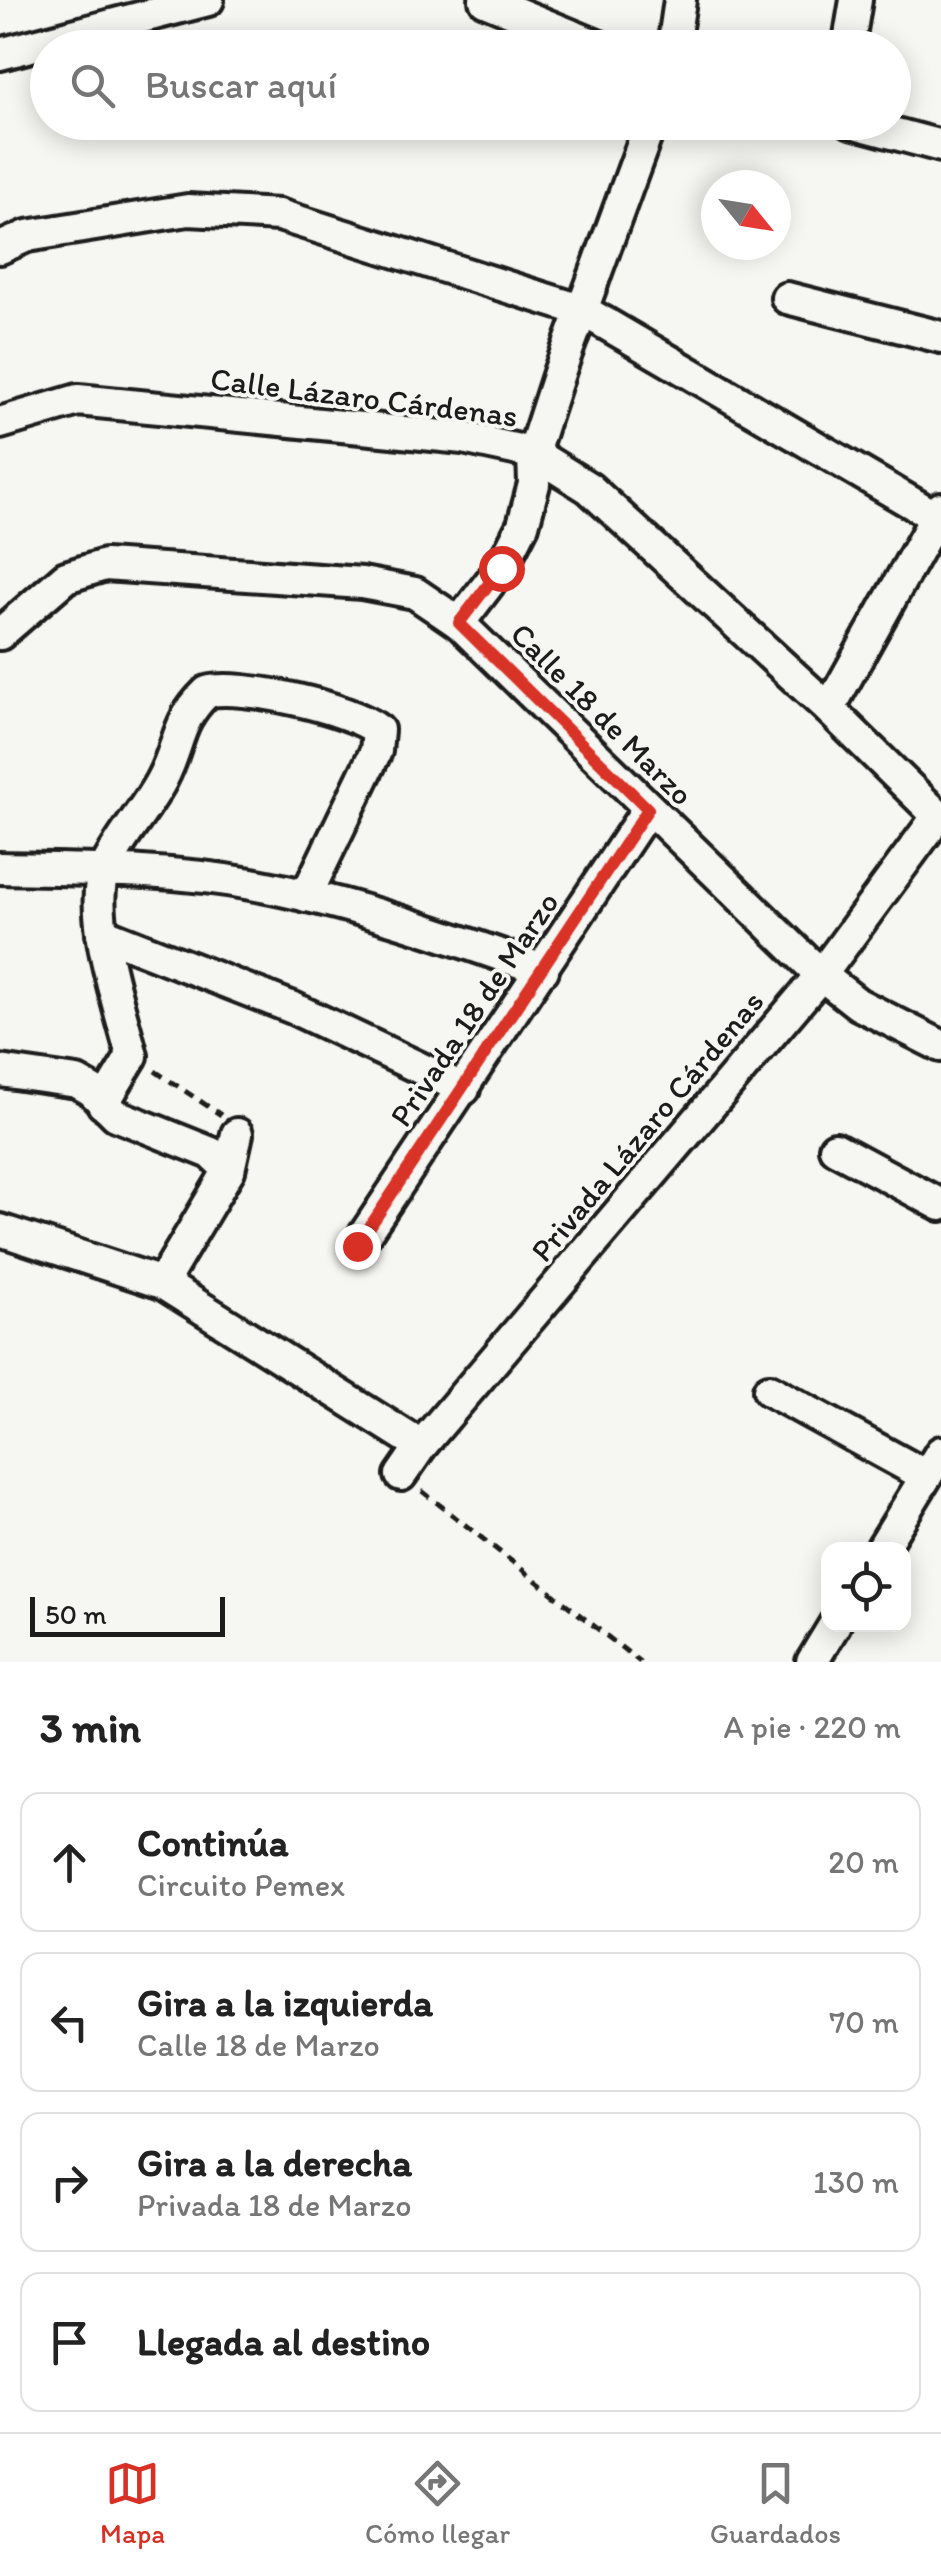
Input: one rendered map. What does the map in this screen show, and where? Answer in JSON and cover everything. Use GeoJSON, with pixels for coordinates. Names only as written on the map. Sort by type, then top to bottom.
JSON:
{"type":"FeatureCollection","features":[{"type":"Feature","properties":{"kind":"street"},"geometry":{"type":"LineString","coordinates":[[65,30],[117,11],[208,0]]}},
{"type":"Feature","properties":{"kind":"street"},"geometry":{"type":"LineString","coordinates":[[484,0],[557,14],[578,30]]}},
{"type":"Feature","properties":{"kind":"street"},"geometry":{"type":"LineString","coordinates":[[675,30],[680,0]]}},
{"type":"Feature","properties":{"kind":"street"},"geometry":{"type":"LineString","coordinates":[[851,30],[856,0]]}},
{"type":"Feature","properties":{"kind":"street"},"geometry":{"type":"LineString","coordinates":[[0,54],[30,43]]}},
{"type":"Feature","properties":{"kind":"street"},"geometry":{"type":"LineString","coordinates":[[911,138],[941,146]]}},
{"type":"Feature","properties":{"kind":"street"},"geometry":{"type":"LineString","coordinates":[[459,623],[501,568],[524,525],[534,484],[533,453],[645,140]]}},
{"type":"Feature","properties":{"kind":"street"},"geometry":{"type":"LineString","coordinates":[[0,248],[27,236],[188,210],[279,215],[584,311],[940,515],[829,709]]}},
{"type":"Feature","properties":{"kind":"street"},"geometry":{"type":"LineString","coordinates":[[787,298],[941,338]]}},
{"type":"Feature","properties":{"kind":"street","name":"Calle Lázaro Cárdenas"},"geometry":{"type":"LineString","coordinates":[[0,423],[78,400],[463,438],[533,453],[589,488],[829,709],[939,818]]}},
{"type":"Feature","properties":{"kind":"street","name":"Calle 18 de Marzo"},"geometry":{"type":"LineString","coordinates":[[0,634],[66,577],[105,565],[362,584],[415,593],[459,623],[821,975],[858,1004],[941,1046]]}},
{"type":"Feature","properties":{"kind":"street"},"geometry":{"type":"LineString","coordinates":[[103,1104],[132,1056],[102,933],[99,899],[104,870],[152,797],[166,772],[177,734],[194,704],[206,692],[237,689],[320,706],[368,722],[378,730],[376,751],[306,896]]}},
{"type":"Feature","properties":{"kind":"street","name":"Privada 18 de Marzo"},"geometry":{"type":"LineString","coordinates":[[357,1246],[648,809]]}},
{"type":"Feature","properties":{"kind":"street","name":"Privada Lázaro Cárdenas"},"geometry":{"type":"LineString","coordinates":[[401,1475],[421,1446],[821,975],[939,818]]}},
{"type":"Feature","properties":{"kind":"street"},"geometry":{"type":"LineString","coordinates":[[0,868],[191,875],[306,896],[425,928],[542,970]]}},
{"type":"Feature","properties":{"kind":"street"},"geometry":{"type":"LineString","coordinates":[[102,933],[293,1008],[464,1088]]}},
{"type":"Feature","properties":{"kind":"street"},"geometry":{"type":"LineString","coordinates":[[0,1070],[78,1082],[116,1115],[211,1154],[229,1170]]}},
{"type":"Feature","properties":{"kind":"street"},"geometry":{"type":"LineString","coordinates":[[162,1283],[229,1170],[236,1134]]}},
{"type":"Feature","properties":{"kind":"street"},"geometry":{"type":"LineString","coordinates":[[834,1148],[941,1205]]}},
{"type":"Feature","properties":{"kind":"street"},"geometry":{"type":"LineString","coordinates":[[0,1230],[162,1283],[421,1446]]}},
{"type":"Feature","properties":{"kind":"street"},"geometry":{"type":"LineString","coordinates":[[770,1390],[934,1464],[887,1542]]}},
{"type":"Feature","properties":{"kind":"street"},"geometry":{"type":"LineString","coordinates":[[812,1662],[831,1632]]}},
{"type":"Feature","properties":{"kind":"path"},"geometry":{"type":"LineString","coordinates":[[132,1056],[225,1118],[236,1134]]}},
{"type":"Feature","properties":{"kind":"path"},"geometry":{"type":"LineString","coordinates":[[401,1475],[640,1662]]}},
{"type":"Feature","properties":{"kind":"route"},"geometry":{"type":"LineString","coordinates":[[357,1246],[648,809],[459,623],[501,568]]}}]}
